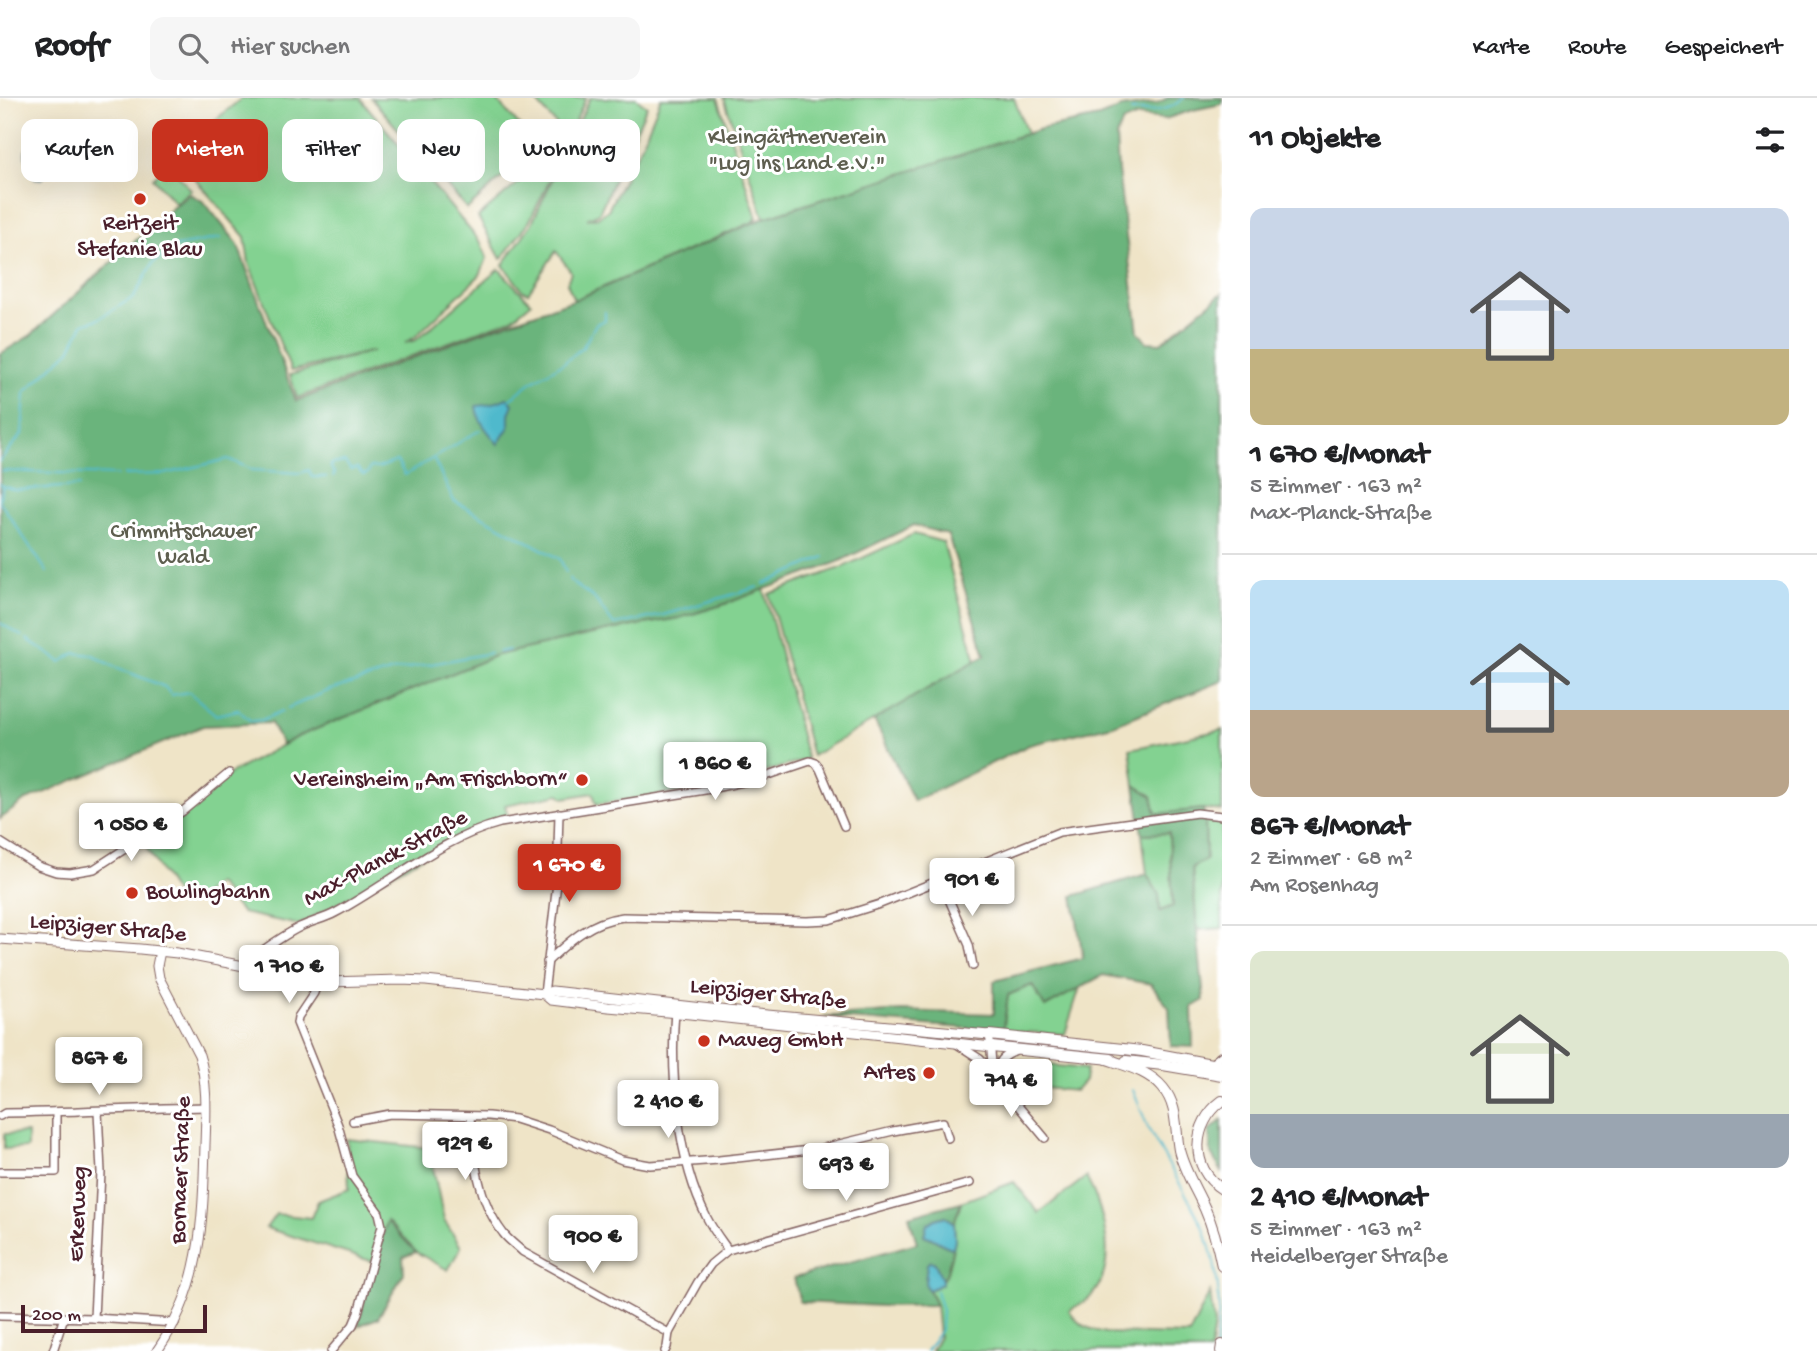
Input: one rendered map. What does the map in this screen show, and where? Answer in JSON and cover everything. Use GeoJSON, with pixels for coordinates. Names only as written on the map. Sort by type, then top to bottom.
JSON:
{"type":"FeatureCollection","features":[{"type":"Feature","properties":{"kind":"highway","name":"Leipziger Straße"},"geometry":{"type":"LineString","coordinates":[[989,1035],[1142,1051],[1220,1065]]}},
{"type":"Feature","properties":{"kind":"highway","name":"Leipziger Straße"},"geometry":{"type":"LineString","coordinates":[[988,1046],[1163,1065],[1220,1065]]}},
{"type":"Feature","properties":{"kind":"highway"},"geometry":{"type":"LineString","coordinates":[[1107,1059],[1145,1073],[1162,1087],[1170,1099],[1175,1111],[1183,1161],[1210,1220],[1222,1266]]}},
{"type":"Feature","properties":{"kind":"highway"},"geometry":{"type":"LineString","coordinates":[[1222,1101],[1202,1124],[1198,1149],[1205,1173],[1222,1189]]}},
{"type":"Feature","properties":{"kind":"highway"},"geometry":{"type":"LineString","coordinates":[[1221,1351],[1222,1345]]}},
{"type":"Feature","properties":{"kind":"main road","name":"Leipziger Straße"},"geometry":{"type":"LineString","coordinates":[[0,939],[160,951],[335,983],[400,980],[544,994],[552,991],[675,1009],[988,1046]]}},
{"type":"Feature","properties":{"kind":"main road","name":"Bornaer Straße"},"geometry":{"type":"LineString","coordinates":[[157,1351],[182,1308],[197,1256],[203,1214],[206,1107],[199,1055],[159,978],[157,966],[160,951]]}},
{"type":"Feature","properties":{"kind":"main road","name":"Leipziger Straße"},"geometry":{"type":"LineString","coordinates":[[675,1009],[989,1035]]}},
{"type":"Feature","properties":{"kind":"street","name":"Max-Planck-Straße"},"geometry":{"type":"LineString","coordinates":[[242,965],[287,934],[333,915],[444,846],[500,823],[705,790],[757,779],[810,761],[816,763],[820,769],[844,826]]}},
{"type":"Feature","properties":{"kind":"street"},"geometry":{"type":"LineString","coordinates":[[0,842],[38,866],[56,872],[94,869],[183,811],[229,773]]}},
{"type":"Feature","properties":{"kind":"street"},"geometry":{"type":"LineString","coordinates":[[544,994],[557,883],[559,813]]}},
{"type":"Feature","properties":{"kind":"street"},"geometry":{"type":"LineString","coordinates":[[547,962],[583,931],[610,918],[828,920],[880,904],[1059,832],[1197,813],[1222,816]]}},
{"type":"Feature","properties":{"kind":"street"},"geometry":{"type":"LineString","coordinates":[[940,879],[969,946],[973,966]]}},
{"type":"Feature","properties":{"kind":"street"},"geometry":{"type":"LineString","coordinates":[[317,981],[314,993],[297,1023],[338,1125],[352,1176],[379,1213],[382,1226],[356,1318],[331,1351]]}},
{"type":"Feature","properties":{"kind":"street"},"geometry":{"type":"LineString","coordinates":[[675,1009],[673,1056],[676,1106],[690,1178],[707,1219],[728,1250]]}},
{"type":"Feature","properties":{"kind":"street"},"geometry":{"type":"LineString","coordinates":[[986,1065],[989,1035]]}},
{"type":"Feature","properties":{"kind":"street"},"geometry":{"type":"LineString","coordinates":[[957,1043],[986,1065],[1045,1138]]}},
{"type":"Feature","properties":{"kind":"street"},"geometry":{"type":"LineString","coordinates":[[988,1046],[998,1082]]}},
{"type":"Feature","properties":{"kind":"street"},"geometry":{"type":"LineString","coordinates":[[998,1082],[999,1063],[1003,1057],[1019,1049]]}},
{"type":"Feature","properties":{"kind":"street"},"geometry":{"type":"LineString","coordinates":[[0,1115],[150,1107],[206,1107]]}},
{"type":"Feature","properties":{"kind":"street","name":"Erkerweg"},"geometry":{"type":"LineString","coordinates":[[94,1318],[101,1172],[98,1111]]}},
{"type":"Feature","properties":{"kind":"street"},"geometry":{"type":"LineString","coordinates":[[0,1172],[56,1172],[56,1112]]}},
{"type":"Feature","properties":{"kind":"street"},"geometry":{"type":"LineString","coordinates":[[353,1121],[390,1114],[515,1119],[622,1160],[650,1165],[819,1149],[943,1122],[948,1138]]}},
{"type":"Feature","properties":{"kind":"street"},"geometry":{"type":"LineString","coordinates":[[470,1117],[480,1183],[488,1208],[503,1234],[523,1252],[670,1334]]}},
{"type":"Feature","properties":{"kind":"street"},"geometry":{"type":"LineString","coordinates":[[665,1351],[670,1334],[698,1282],[711,1264],[728,1250],[970,1183]]}},
{"type":"Feature","properties":{"kind":"street"},"geometry":{"type":"LineString","coordinates":[[0,1316],[175,1323]]}},
{"type":"Feature","properties":{"kind":"street"},"geometry":{"type":"LineString","coordinates":[[53,1351],[64,1317]]}},
{"type":"Feature","properties":{"kind":"green space"},"geometry":{"type":"Polygon","coordinates":[[[242,98],[360,98],[378,119],[282,119],[282,182],[383,182],[383,126],[397,142],[397,182],[430,182],[481,243],[487,258],[480,275],[415,337],[405,343],[416,340],[499,269],[531,303],[512,319],[297,398],[290,375],[373,351],[291,371],[249,264],[245,237],[198,182],[268,182],[268,119],[216,119],[242,98]]]}},
{"type":"Feature","properties":{"kind":"green space"},"geometry":{"type":"Polygon","coordinates":[[[371,98],[495,98],[513,119],[499,119],[499,180],[467,209],[444,182],[485,182],[485,119],[397,119],[397,128],[371,98]]]}},
{"type":"Feature","properties":{"kind":"green space"},"geometry":{"type":"Polygon","coordinates":[[[533,98],[586,98],[577,119],[551,119],[533,98]]]}},
{"type":"Feature","properties":{"kind":"green space"},"geometry":{"type":"Polygon","coordinates":[[[590,98],[636,98],[647,106],[640,122],[640,119],[580,119],[590,98]]]}},
{"type":"Feature","properties":{"kind":"green space"},"geometry":{"type":"Polygon","coordinates":[[[661,98],[718,98],[757,218],[574,300],[567,283],[571,272],[556,251],[528,293],[523,291],[503,265],[532,223],[551,182],[613,182],[599,213],[587,219],[598,217],[608,210],[622,182],[640,182],[640,148],[661,98]]]}},
{"type":"Feature","properties":{"kind":"green space","name":"Kleingärtnerverein \"Lug ins Land e.V.\""},"geometry":{"type":"Polygon","coordinates":[[[724,98],[1014,98],[1027,134],[764,218],[724,98]]]}},
{"type":"Feature","properties":{"kind":"green space","name":"Crimmitschauer Wald"},"geometry":{"type":"Polygon","coordinates":[[[1168,98],[1222,98],[1222,104],[1165,119],[1138,116],[1123,122],[1116,136],[1118,171],[1138,332],[1147,342],[1161,343],[1222,293],[1222,681],[1113,725],[1029,745],[914,801],[874,720],[985,655],[948,535],[914,525],[838,562],[722,605],[679,618],[497,655],[282,745],[271,723],[203,726],[24,801],[0,819],[0,354],[31,335],[190,194],[204,202],[237,243],[296,401],[574,300],[764,218],[1041,129],[1099,117],[1121,108],[1157,103],[1168,98]]]}},
{"type":"Feature","properties":{"kind":"green space"},"geometry":{"type":"Polygon","coordinates":[[[157,182],[184,182],[191,190],[175,203],[157,182]]]}},
{"type":"Feature","properties":{"kind":"green space"},"geometry":{"type":"Polygon","coordinates":[[[519,182],[549,182],[529,222],[501,259],[478,217],[519,182]]]}},
{"type":"Feature","properties":{"kind":"green space"},"geometry":{"type":"Polygon","coordinates":[[[914,534],[943,542],[976,661],[812,756],[769,594],[843,567],[914,534]]]}},
{"type":"Feature","properties":{"kind":"green space"},"geometry":{"type":"Polygon","coordinates":[[[764,589],[807,759],[729,781],[650,797],[596,804],[593,793],[564,798],[560,794],[505,805],[508,818],[471,830],[299,925],[242,913],[217,883],[195,902],[178,898],[142,841],[229,774],[299,736],[497,655],[679,618],[764,589]]]}},
{"type":"Feature","properties":{"kind":"green space"},"geometry":{"type":"Polygon","coordinates":[[[1222,730],[1222,811],[1203,809],[1156,814],[1152,796],[1135,785],[1130,749],[1222,730]]]}},
{"type":"Feature","properties":{"kind":"green space"},"geometry":{"type":"Polygon","coordinates":[[[1135,785],[1152,796],[1156,814],[1203,809],[1206,860],[1192,867],[1204,1000],[1192,1007],[1193,1047],[1171,1046],[1169,1008],[1151,984],[1103,975],[1045,1007],[1032,985],[1008,995],[1003,1031],[822,1017],[901,1011],[994,1014],[994,981],[1083,958],[1073,896],[1147,874],[1159,895],[1160,911],[1173,906],[1169,833],[1142,834],[1135,785]]]}},
{"type":"Feature","properties":{"kind":"green space"},"geometry":{"type":"Polygon","coordinates":[[[1205,821],[1222,822],[1222,928],[1197,930],[1192,867],[1206,860],[1205,821]]]}},
{"type":"Feature","properties":{"kind":"green space"},"geometry":{"type":"Polygon","coordinates":[[[1169,833],[1173,907],[1160,912],[1159,895],[1147,874],[1142,834],[1169,833]]]}},
{"type":"Feature","properties":{"kind":"green space"},"geometry":{"type":"Polygon","coordinates":[[[1032,985],[1045,1007],[1080,987],[1065,1034],[1003,1031],[1008,995],[1032,985]]]}},
{"type":"Feature","properties":{"kind":"green space"},"geometry":{"type":"Polygon","coordinates":[[[1048,1065],[1086,1069],[1084,1081],[1075,1091],[1045,1088],[1048,1065]]]}},
{"type":"Feature","properties":{"kind":"green space"},"geometry":{"type":"Polygon","coordinates":[[[1222,1120],[1222,1172],[1211,1154],[1209,1131],[1222,1120]]]}},
{"type":"Feature","properties":{"kind":"green space"},"geometry":{"type":"Polygon","coordinates":[[[27,1133],[27,1148],[4,1149],[4,1134],[27,1133]]]}},
{"type":"Feature","properties":{"kind":"green space"},"geometry":{"type":"Polygon","coordinates":[[[347,1139],[429,1148],[444,1220],[461,1247],[448,1270],[416,1252],[387,1222],[374,1262],[266,1228],[276,1214],[311,1218],[318,1201],[349,1189],[347,1139]]]}},
{"type":"Feature","properties":{"kind":"green space"},"geometry":{"type":"Polygon","coordinates":[[[1086,1177],[1099,1206],[1107,1256],[1098,1286],[1088,1299],[1069,1311],[1085,1326],[1106,1333],[1189,1335],[1210,1292],[1214,1325],[1210,1351],[931,1351],[939,1337],[936,1305],[929,1290],[941,1284],[946,1275],[955,1240],[954,1223],[961,1202],[1014,1182],[1039,1213],[1086,1177]]]}},
{"type":"Feature","properties":{"kind":"green space"},"geometry":{"type":"Polygon","coordinates":[[[961,1202],[954,1223],[946,1216],[938,1218],[929,1224],[924,1235],[953,1248],[946,1275],[942,1280],[935,1263],[927,1264],[926,1287],[936,1305],[882,1306],[800,1302],[794,1278],[917,1243],[909,1216],[961,1202]]]}},
{"type":"Feature","properties":{"kind":"green space"},"geometry":{"type":"Polygon","coordinates":[[[387,1221],[416,1252],[403,1257],[404,1273],[378,1318],[358,1326],[374,1262],[387,1221]]]}},
{"type":"Feature","properties":{"kind":"water"},"geometry":{"type":"Polygon","coordinates":[[[507,398],[513,404],[509,414],[509,427],[498,444],[481,421],[476,406],[507,398]]]}},
{"type":"Feature","properties":{"kind":"water"},"geometry":{"type":"Polygon","coordinates":[[[946,1216],[954,1223],[953,1248],[924,1235],[927,1224],[946,1216]]]}},
{"type":"Feature","properties":{"kind":"water"},"geometry":{"type":"Polygon","coordinates":[[[931,1261],[935,1263],[942,1284],[929,1290],[925,1282],[927,1264],[931,1261]]]}},
{"type":"Feature","properties":{"kind":"waterway"},"geometry":{"type":"LineString","coordinates":[[1131,111],[1164,109],[1184,98]]}},
{"type":"Feature","properties":{"kind":"waterway"},"geometry":{"type":"LineString","coordinates":[[0,461],[22,434],[25,392],[70,350],[83,324],[98,319],[134,297],[153,263],[177,246],[220,238]]}},
{"type":"Feature","properties":{"kind":"waterway"},"geometry":{"type":"LineString","coordinates":[[509,400],[583,347],[596,324],[605,320],[605,312]]}},
{"type":"Feature","properties":{"kind":"waterway"},"geometry":{"type":"LineString","coordinates":[[333,476],[335,474],[331,464],[345,462],[351,470],[357,468],[363,475],[368,473],[370,467],[378,468],[397,461],[405,475],[480,430]]}},
{"type":"Feature","properties":{"kind":"waterway"},"geometry":{"type":"LineString","coordinates":[[124,475],[165,474],[228,459],[253,470],[300,473],[309,470],[312,477],[326,477]]}},
{"type":"Feature","properties":{"kind":"waterway"},"geometry":{"type":"LineString","coordinates":[[434,460],[454,501],[560,559],[566,572]]}},
{"type":"Feature","properties":{"kind":"waterway"},"geometry":{"type":"LineString","coordinates":[[2,471],[117,475]]}},
{"type":"Feature","properties":{"kind":"waterway"},"geometry":{"type":"LineString","coordinates":[[0,484],[3,486],[0,499]]}},
{"type":"Feature","properties":{"kind":"waterway"},"geometry":{"type":"LineString","coordinates":[[3,486],[16,490],[79,486]]}},
{"type":"Feature","properties":{"kind":"waterway"},"geometry":{"type":"LineString","coordinates":[[0,502],[47,572]]}},
{"type":"Feature","properties":{"kind":"waterway"},"geometry":{"type":"LineString","coordinates":[[764,584],[824,557]]}},
{"type":"Feature","properties":{"kind":"waterway"},"geometry":{"type":"LineString","coordinates":[[569,578],[594,598],[614,625],[663,615],[758,587]]}},
{"type":"Feature","properties":{"kind":"waterway"},"geometry":{"type":"LineString","coordinates":[[0,623],[22,636]]}},
{"type":"Feature","properties":{"kind":"waterway"},"geometry":{"type":"LineString","coordinates":[[27,639],[61,662],[75,653],[93,655],[165,687],[171,695],[189,692],[216,715],[238,710],[251,721],[262,720],[282,711]]}},
{"type":"Feature","properties":{"kind":"waterway"},"geometry":{"type":"LineString","coordinates":[[498,652],[509,650]]}},
{"type":"Feature","properties":{"kind":"waterway"},"geometry":{"type":"LineString","coordinates":[[288,708],[330,690],[393,671],[490,653]]}},
{"type":"Feature","properties":{"kind":"waterway"},"geometry":{"type":"LineString","coordinates":[[1133,1090],[1149,1130],[1205,1231],[1218,1287],[1215,1351]]}},
{"type":"Feature","properties":{"kind":"waterway"},"geometry":{"type":"LineString","coordinates":[[926,1351],[941,1330],[942,1310],[936,1291]]}},
{"type":"Feature","properties":{"kind":"place","name":"Reitzeit Stefanie Blau"},"geometry":{"type":"Point","coordinates":[140,199]}},
{"type":"Feature","properties":{"kind":"place","name":"Vereinsheim „Am Frischborn“"},"geometry":{"type":"Point","coordinates":[582,780]}},
{"type":"Feature","properties":{"kind":"place","name":"Bowlingbahn"},"geometry":{"type":"Point","coordinates":[132,893]}},
{"type":"Feature","properties":{"kind":"place","name":"Maveg GmbH"},"geometry":{"type":"Point","coordinates":[704,1041]}},
{"type":"Feature","properties":{"kind":"place","name":"Artes"},"geometry":{"type":"Point","coordinates":[929,1073]}}]}
